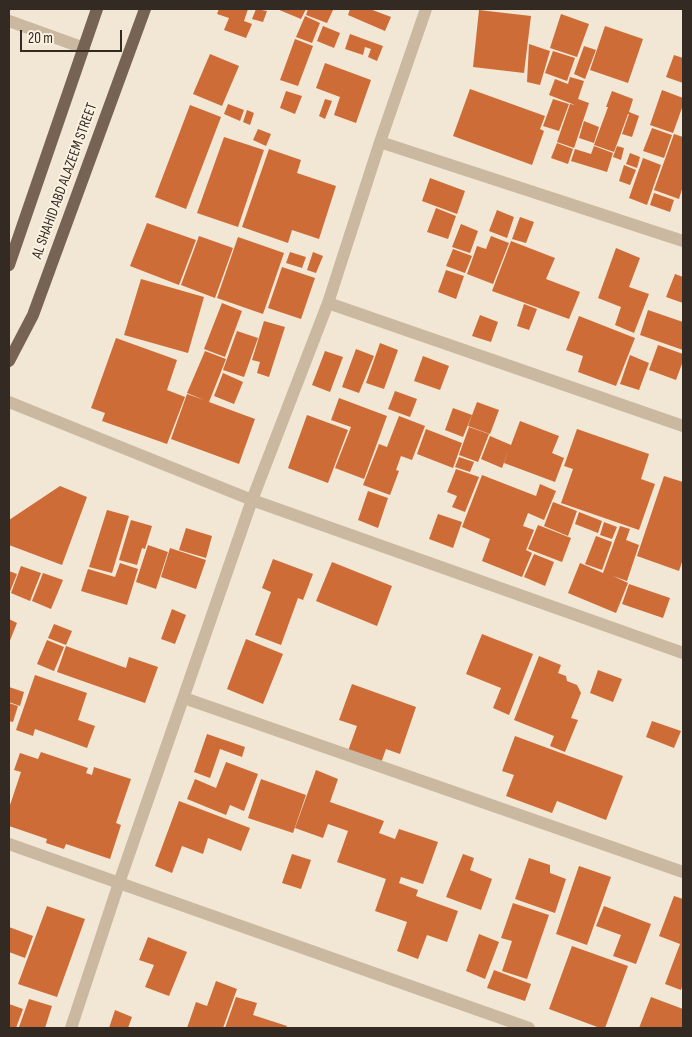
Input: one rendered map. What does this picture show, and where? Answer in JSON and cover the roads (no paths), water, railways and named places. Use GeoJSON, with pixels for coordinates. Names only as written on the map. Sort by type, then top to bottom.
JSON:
{"type":"FeatureCollection","features":[{"type":"Feature","properties":{"kind":"main road","name":"AL SHAHID ABD ALAZEEM STREET"},"geometry":{"type":"LineString","coordinates":[[9,265],[97,9]]}},
{"type":"Feature","properties":{"kind":"main road","name":"AL SHAHID ABD ALAZEEM STREET"},"geometry":{"type":"LineString","coordinates":[[9,361],[33,315],[145,9]]}},
{"type":"Feature","properties":{"kind":"street"},"geometry":{"type":"LineString","coordinates":[[71,1028],[119,883],[252,500],[328,303],[380,142],[426,9]]}},
{"type":"Feature","properties":{"kind":"street"},"geometry":{"type":"LineString","coordinates":[[9,21],[84,48]]}},
{"type":"Feature","properties":{"kind":"street"},"geometry":{"type":"LineString","coordinates":[[380,142],[683,242]]}},
{"type":"Feature","properties":{"kind":"street"},"geometry":{"type":"LineString","coordinates":[[328,303],[683,426]]}},
{"type":"Feature","properties":{"kind":"street"},"geometry":{"type":"LineString","coordinates":[[9,402],[252,500],[683,653]]}},
{"type":"Feature","properties":{"kind":"street"},"geometry":{"type":"LineString","coordinates":[[184,698],[683,872]]}},
{"type":"Feature","properties":{"kind":"street"},"geometry":{"type":"LineString","coordinates":[[9,844],[529,1028]]}}]}
